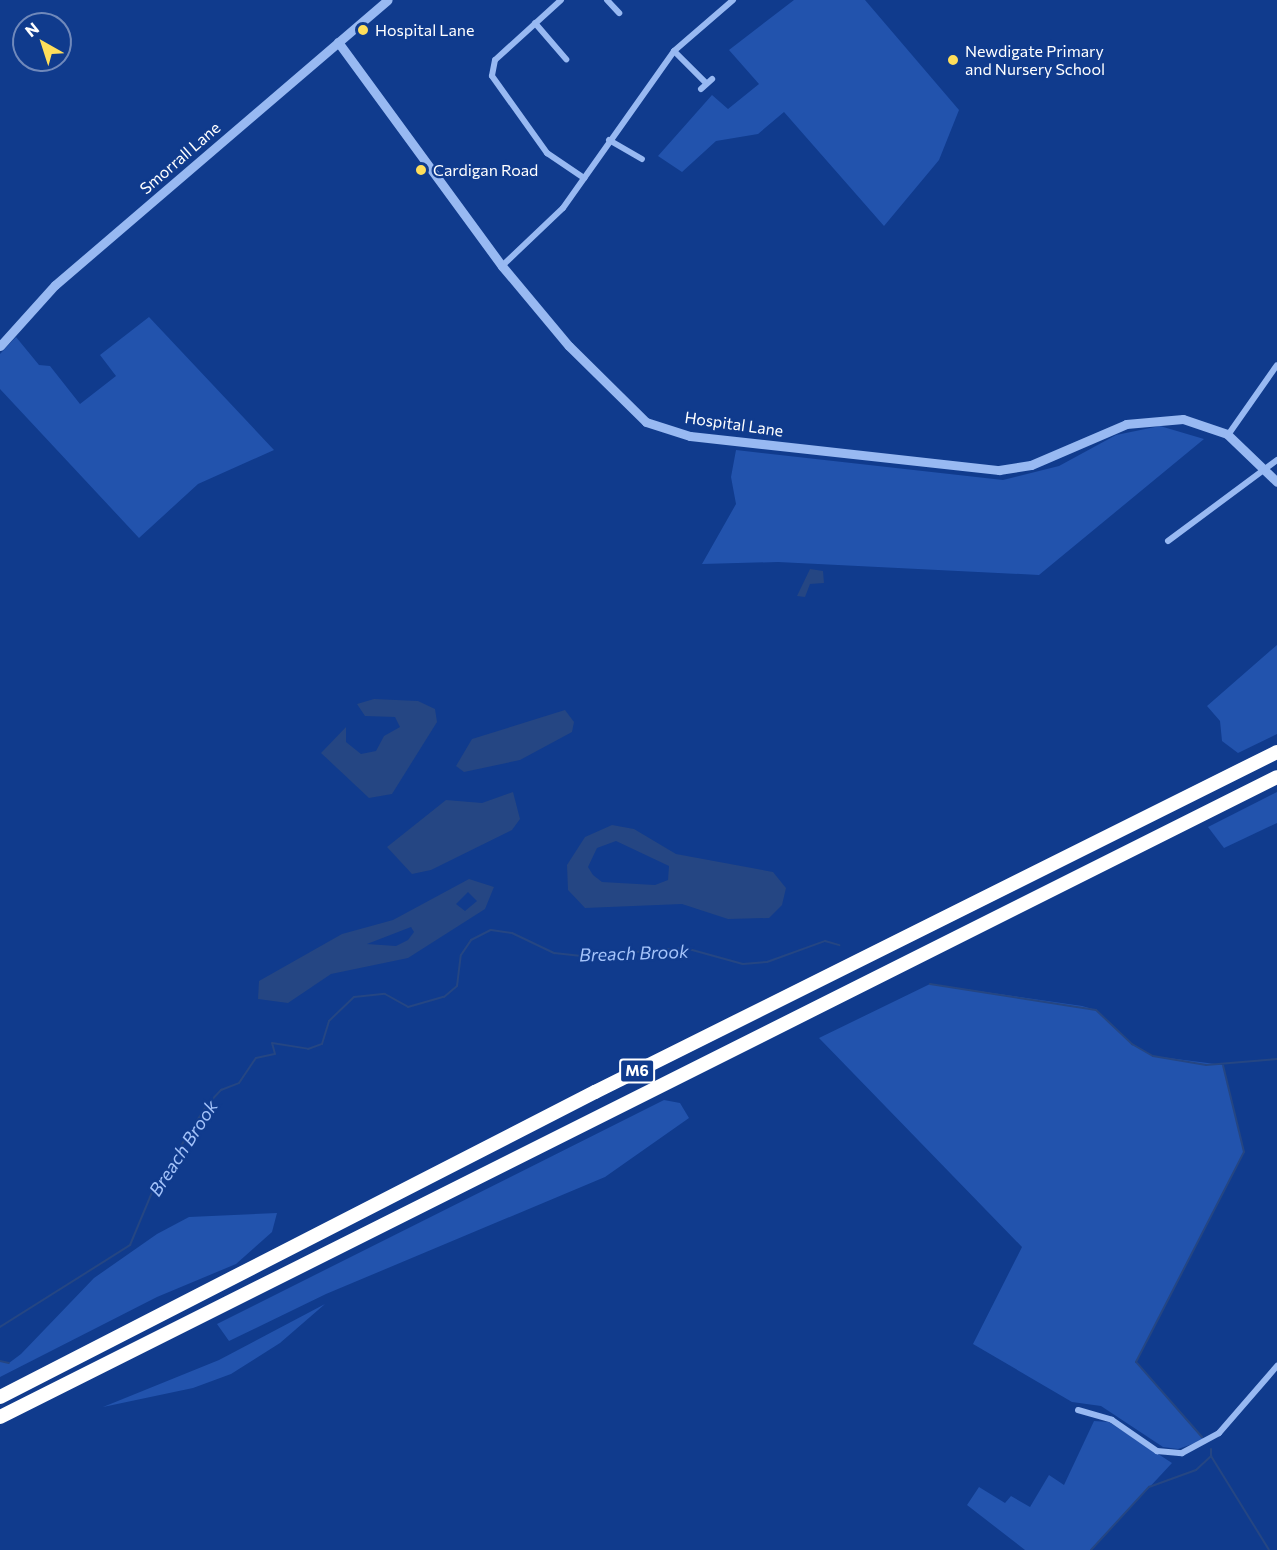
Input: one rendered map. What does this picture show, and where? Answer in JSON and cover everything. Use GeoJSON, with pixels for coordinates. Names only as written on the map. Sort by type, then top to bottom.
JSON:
{"type":"FeatureCollection","features":[{"type":"Feature","properties":{"kind":"highway","name":"M6"},"geometry":{"type":"LineString","coordinates":[[0,1397],[595,1092],[1277,752]]}},
{"type":"Feature","properties":{"kind":"highway","name":"M6"},"geometry":{"type":"LineString","coordinates":[[0,1417],[1277,777]]}},
{"type":"Feature","properties":{"kind":"street","name":"Smorrall Lane"},"geometry":{"type":"LineString","coordinates":[[0,346],[55,285],[387,0]]}},
{"type":"Feature","properties":{"kind":"street"},"geometry":{"type":"LineString","coordinates":[[561,0],[495,60],[493,80],[547,153],[585,178]]}},
{"type":"Feature","properties":{"kind":"street"},"geometry":{"type":"LineString","coordinates":[[607,0],[619,13]]}},
{"type":"Feature","properties":{"kind":"street"},"geometry":{"type":"LineString","coordinates":[[502,266],[538,237],[585,178],[609,140],[674,51],[733,0]]}},
{"type":"Feature","properties":{"kind":"street"},"geometry":{"type":"LineString","coordinates":[[535,23],[566,59]]}},
{"type":"Feature","properties":{"kind":"street","name":"Hospital Lane"},"geometry":{"type":"LineString","coordinates":[[338,42],[502,266],[633,412],[690,436],[999,470],[1031,465],[1153,418],[1196,421],[1228,435],[1264,467],[1277,482]]}},
{"type":"Feature","properties":{"kind":"street"},"geometry":{"type":"LineString","coordinates":[[674,51],[705,82]]}},
{"type":"Feature","properties":{"kind":"street"},"geometry":{"type":"LineString","coordinates":[[700,89],[705,82],[712,79]]}},
{"type":"Feature","properties":{"kind":"street"},"geometry":{"type":"LineString","coordinates":[[609,140],[642,159]]}},
{"type":"Feature","properties":{"kind":"street"},"geometry":{"type":"LineString","coordinates":[[1228,435],[1277,365]]}},
{"type":"Feature","properties":{"kind":"street"},"geometry":{"type":"LineString","coordinates":[[1168,541],[1264,467],[1277,460]]}},
{"type":"Feature","properties":{"kind":"street"},"geometry":{"type":"LineString","coordinates":[[1078,1410],[1112,1420],[1157,1451],[1182,1453],[1220,1433],[1277,1366]]}},
{"type":"Feature","properties":{"kind":"shaded area"},"geometry":{"type":"Polygon","coordinates":[[[794,0],[865,0],[959,110],[939,160],[884,226],[784,112],[758,134],[716,141],[682,172],[658,156],[712,95],[728,109],[759,84],[729,50],[794,0]]]}},
{"type":"Feature","properties":{"kind":"shaded area"},"geometry":{"type":"Polygon","coordinates":[[[149,317],[274,450],[198,484],[139,538],[0,389],[0,354],[16,337],[39,365],[50,366],[80,404],[116,376],[100,355],[149,317]]]}},
{"type":"Feature","properties":{"kind":"shaded area"},"geometry":{"type":"Polygon","coordinates":[[[1160,426],[1204,439],[1039,575],[778,562],[702,564],[736,504],[731,477],[736,450],[1003,480],[1059,466],[1116,435],[1160,426]]]}},
{"type":"Feature","properties":{"kind":"shaded area"},"geometry":{"type":"Polygon","coordinates":[[[810,569],[823,571],[824,583],[810,584],[805,597],[797,596],[810,569]]]}},
{"type":"Feature","properties":{"kind":"shaded area"},"geometry":{"type":"Polygon","coordinates":[[[1277,645],[1277,734],[1238,753],[1222,741],[1220,721],[1207,706],[1277,645]]]}},
{"type":"Feature","properties":{"kind":"shaded area"},"geometry":{"type":"Polygon","coordinates":[[[374,699],[418,701],[435,709],[437,722],[392,794],[369,798],[321,753],[346,727],[346,742],[361,754],[376,751],[384,736],[400,727],[395,717],[365,716],[357,704],[374,699]]]}},
{"type":"Feature","properties":{"kind":"shaded area"},"geometry":{"type":"Polygon","coordinates":[[[565,710],[574,722],[572,732],[520,760],[464,772],[456,766],[472,739],[565,710]]]}},
{"type":"Feature","properties":{"kind":"shaded area"},"geometry":{"type":"Polygon","coordinates":[[[513,792],[520,819],[512,830],[431,870],[412,874],[387,847],[446,800],[482,803],[513,792]]]}},
{"type":"Feature","properties":{"kind":"shaded area"},"geometry":{"type":"Polygon","coordinates":[[[1277,792],[1277,823],[1224,848],[1208,827],[1277,792]]]}},
{"type":"Feature","properties":{"kind":"shaded area"},"geometry":{"type":"Polygon","coordinates":[[[612,825],[634,829],[676,854],[773,872],[786,888],[782,905],[769,918],[728,919],[682,904],[585,908],[568,890],[567,865],[585,837],[612,825]],[[616,841],[597,848],[588,867],[593,875],[602,882],[655,885],[668,880],[669,866],[616,841]]]}},
{"type":"Feature","properties":{"kind":"shaded area"},"geometry":{"type":"Polygon","coordinates":[[[469,879],[494,887],[485,909],[408,958],[331,974],[288,1003],[258,999],[259,981],[342,934],[393,920],[469,879]],[[468,892],[456,904],[465,911],[477,901],[468,892]],[[411,927],[367,944],[396,946],[408,940],[414,932],[411,927]]]}},
{"type":"Feature","properties":{"kind":"shaded area"},"geometry":{"type":"Polygon","coordinates":[[[930,984],[1082,1006],[1096,1010],[1132,1044],[1153,1056],[1223,1065],[1244,1152],[1136,1362],[1204,1440],[1178,1449],[1163,1447],[1101,1406],[1072,1402],[973,1344],[1022,1247],[819,1038],[930,984]]]}},
{"type":"Feature","properties":{"kind":"shaded area"},"geometry":{"type":"Polygon","coordinates":[[[664,1100],[680,1103],[689,1118],[605,1177],[326,1294],[229,1341],[217,1324],[664,1100]]]}},
{"type":"Feature","properties":{"kind":"shaded area"},"geometry":{"type":"Polygon","coordinates":[[[277,1213],[272,1232],[236,1264],[157,1297],[0,1377],[0,1361],[9,1363],[21,1354],[94,1278],[157,1234],[189,1217],[277,1213]]]}},
{"type":"Feature","properties":{"kind":"shaded area"},"geometry":{"type":"Polygon","coordinates":[[[325,1304],[280,1343],[231,1374],[193,1388],[103,1407],[219,1360],[325,1304]]]}},
{"type":"Feature","properties":{"kind":"shaded area"},"geometry":{"type":"Polygon","coordinates":[[[1094,1421],[1109,1422],[1172,1463],[1091,1550],[1025,1550],[967,1505],[979,1487],[1005,1503],[1011,1496],[1030,1507],[1049,1475],[1064,1485],[1094,1421]]]}},
{"type":"Feature","properties":{"kind":"waterway","name":"Breach Brook"},"geometry":{"type":"LineString","coordinates":[[0,1327],[130,1245],[153,1190],[207,1105],[221,1090],[239,1083],[256,1058],[275,1054],[272,1043],[308,1049],[322,1044],[329,1021],[354,997],[385,994],[408,1007],[444,997],[457,986],[461,955],[471,940],[491,930],[512,933],[554,953],[584,956],[685,948],[743,964],[767,962],[825,941],[839,945]]}},
{"type":"Feature","properties":{"kind":"waterway","name":"Breach Brook"},"geometry":{"type":"LineString","coordinates":[[930,984],[1096,1010],[1132,1044],[1153,1056],[1206,1065],[1277,1059]]}},
{"type":"Feature","properties":{"kind":"waterway"},"geometry":{"type":"LineString","coordinates":[[1202,1437],[1136,1362],[1244,1152],[1223,1065]]}},
{"type":"Feature","properties":{"kind":"waterway"},"geometry":{"type":"LineString","coordinates":[[0,1361],[9,1363]]}},
{"type":"Feature","properties":{"kind":"waterway"},"geometry":{"type":"LineString","coordinates":[[1091,1550],[1149,1487],[1196,1470],[1211,1456],[1211,1449]]}},
{"type":"Feature","properties":{"kind":"waterway"},"geometry":{"type":"LineString","coordinates":[[1211,1456],[1269,1550]]}},
{"type":"Feature","properties":{"kind":"place","name":"Hospital Lane"},"geometry":{"type":"Point","coordinates":[363,30]}},
{"type":"Feature","properties":{"kind":"place","name":"Newdigate Primary and Nursery School"},"geometry":{"type":"Point","coordinates":[953,60]}},
{"type":"Feature","properties":{"kind":"place","name":"Cardigan Road"},"geometry":{"type":"Point","coordinates":[421,170]}}]}
